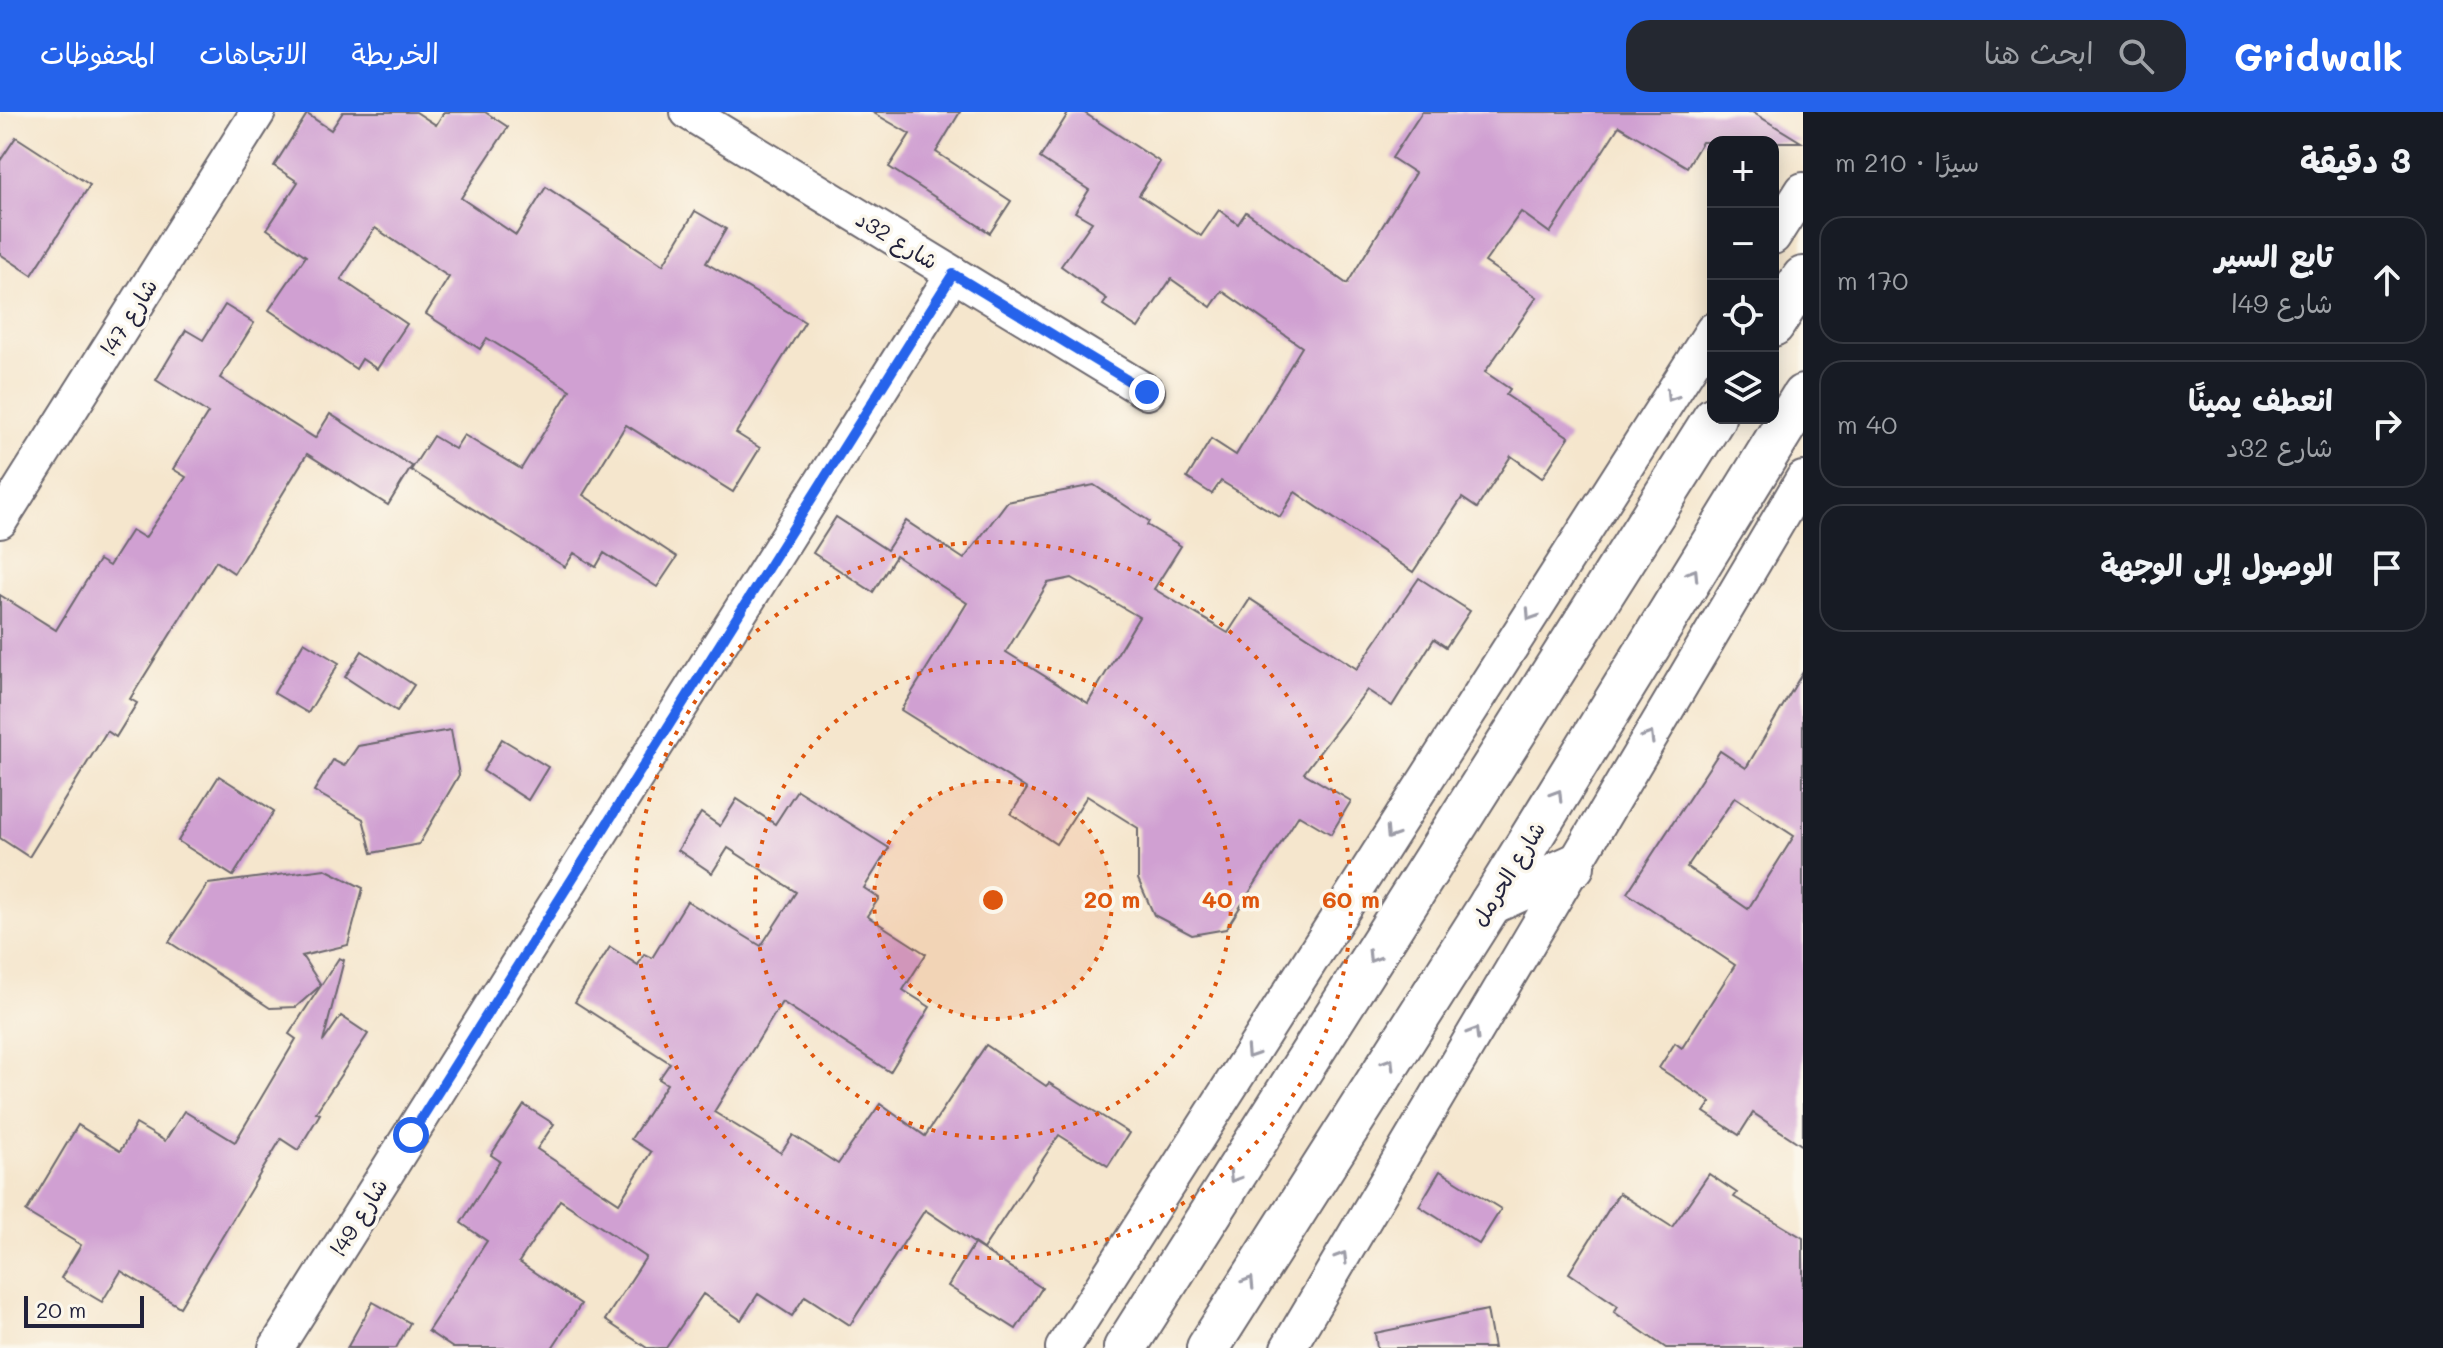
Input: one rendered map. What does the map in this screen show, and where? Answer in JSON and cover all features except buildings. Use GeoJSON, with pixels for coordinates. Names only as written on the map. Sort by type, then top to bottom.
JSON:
{"type":"FeatureCollection","features":[{"type":"Feature","properties":{"kind":"street","name":"شارع 47ا"},"geometry":{"type":"LineString","coordinates":[[0,521],[258,112]]}},
{"type":"Feature","properties":{"kind":"street","name":"شارع 32د"},"geometry":{"type":"LineString","coordinates":[[688,112],[1147,392]]}},
{"type":"Feature","properties":{"kind":"street"},"geometry":{"type":"LineString","coordinates":[[1779,228],[1803,190]]}},
{"type":"Feature","properties":{"kind":"street","name":"شارع 49ا"},"geometry":{"type":"LineString","coordinates":[[276,1348],[953,274]]}},
{"type":"Feature","properties":{"kind":"street"},"geometry":{"type":"LineString","coordinates":[[1779,316],[1803,278]]}},
{"type":"Feature","properties":{"kind":"street"},"geometry":{"type":"LineString","coordinates":[[1063,1348],[1707,339]]}},
{"type":"Feature","properties":{"kind":"street","name":"شارع الحرمل"},"geometry":{"type":"LineString","coordinates":[[1208,1348],[1491,903],[1803,396]]}},
{"type":"Feature","properties":{"kind":"street"},"geometry":{"type":"LineString","coordinates":[[1125,1348],[1710,424]]}},
{"type":"Feature","properties":{"kind":"street"},"geometry":{"type":"LineString","coordinates":[[1288,1348],[1803,479]]}},
{"type":"Feature","properties":{"kind":"street"},"geometry":{"type":"LineString","coordinates":[[1491,903],[1573,866]]}},
{"type":"Feature","properties":{"kind":"route"},"geometry":{"type":"LineString","coordinates":[[411,1135],[953,274],[1147,392]]}}]}
